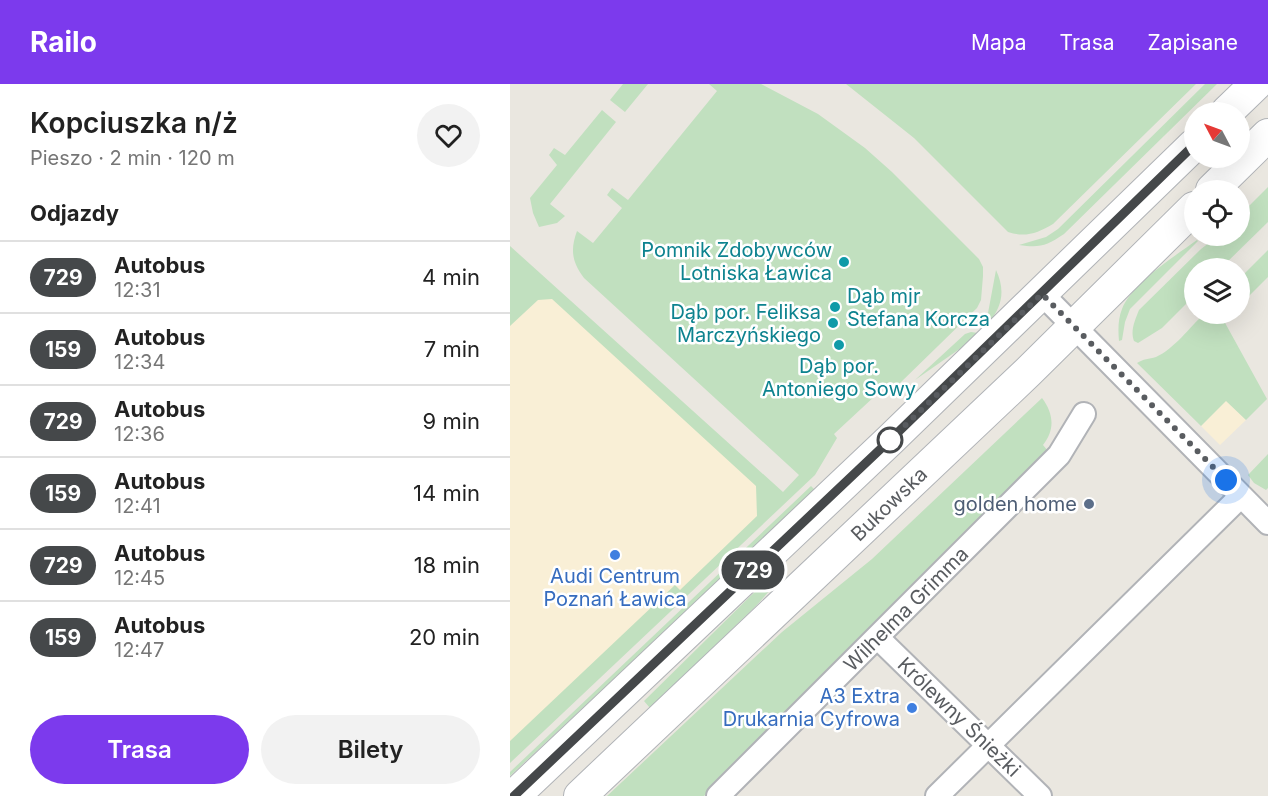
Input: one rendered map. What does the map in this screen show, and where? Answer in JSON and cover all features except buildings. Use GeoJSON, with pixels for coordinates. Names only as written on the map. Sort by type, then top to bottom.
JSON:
{"type":"FeatureCollection","features":[{"type":"Feature","properties":{"kind":"main road"},"geometry":{"type":"LineString","coordinates":[[1237,102],[1256,84]]}},
{"type":"Feature","properties":{"kind":"main road"},"geometry":{"type":"LineString","coordinates":[[1222,180],[1268,135]]}},
{"type":"Feature","properties":{"kind":"main road"},"geometry":{"type":"LineString","coordinates":[[514,796],[1042,294],[1184,155]]}},
{"type":"Feature","properties":{"kind":"main road","name":"Bukowska"},"geometry":{"type":"LineString","coordinates":[[580,796],[879,514],[1184,218]]}},
{"type":"Feature","properties":{"kind":"street"},"geometry":{"type":"LineString","coordinates":[[1042,294],[1268,523]]}},
{"type":"Feature","properties":{"kind":"street","name":"Wilhelma Grimma"},"geometry":{"type":"LineString","coordinates":[[718,796],[1059,455],[1084,414]]}},
{"type":"Feature","properties":{"kind":"street"},"geometry":{"type":"LineString","coordinates":[[937,796],[1241,495]]}},
{"type":"Feature","properties":{"kind":"street","name":"Królewny Śnieżki"},"geometry":{"type":"LineString","coordinates":[[877,637],[1040,796]]}},
{"type":"Feature","properties":{"kind":"shaded area","name":"Audi Centrum Poznań Ławica"},"geometry":{"type":"Polygon","coordinates":[[[553,297],[760,486],[760,518],[510,748],[510,313],[526,298],[553,297]]]}},
{"type":"Feature","properties":{"kind":"shaded area"},"geometry":{"type":"Polygon","coordinates":[[[1226,400],[1246,420],[1220,445],[1201,426],[1226,400]]]}},
{"type":"Feature","properties":{"kind":"green space"},"geometry":{"type":"Polygon","coordinates":[[[623,84],[648,84],[625,112],[610,100],[623,84]]]}},
{"type":"Feature","properties":{"kind":"green space"},"geometry":{"type":"Polygon","coordinates":[[[709,84],[761,84],[818,114],[865,148],[979,259],[983,267],[981,300],[977,308],[899,384],[890,382],[834,434],[837,438],[815,475],[510,763],[510,741],[675,585],[680,590],[757,516],[756,486],[552,299],[538,300],[510,326],[510,246],[783,492],[799,475],[584,278],[573,256],[573,244],[577,231],[593,243],[622,208],[607,195],[612,188],[628,200],[717,91],[709,84]]]}},
{"type":"Feature","properties":{"kind":"green space"},"geometry":{"type":"Polygon","coordinates":[[[846,84],[1196,84],[1053,224],[1037,232],[1020,235],[1008,232],[914,138],[846,84]]]}},
{"type":"Feature","properties":{"kind":"green space"},"geometry":{"type":"Polygon","coordinates":[[[1205,84],[1217,84],[1199,102],[1187,102],[1205,84]]]}},
{"type":"Feature","properties":{"kind":"green space"},"geometry":{"type":"Polygon","coordinates":[[[1184,105],[1184,116],[1064,234],[1043,245],[1019,245],[1046,237],[1058,229],[1184,105]]]}},
{"type":"Feature","properties":{"kind":"green space"},"geometry":{"type":"Polygon","coordinates":[[[602,110],[616,122],[550,204],[565,216],[557,223],[539,227],[530,198],[557,165],[549,155],[554,148],[565,155],[602,110]]]}},
{"type":"Feature","properties":{"kind":"green space"},"geometry":{"type":"Polygon","coordinates":[[[1268,187],[1268,222],[1250,240],[1250,205],[1268,187]]]}},
{"type":"Feature","properties":{"kind":"green space"},"geometry":{"type":"Polygon","coordinates":[[[1189,246],[1193,246],[1130,309],[1122,340],[1119,341],[1120,317],[1127,299],[1155,271],[1189,246]]]}},
{"type":"Feature","properties":{"kind":"green space"},"geometry":{"type":"Polygon","coordinates":[[[1205,246],[1243,246],[1231,258],[1192,258],[1205,246]]]}},
{"type":"Feature","properties":{"kind":"green space"},"geometry":{"type":"Polygon","coordinates":[[[1268,250],[1268,277],[1250,295],[1250,268],[1268,250]]]}},
{"type":"Feature","properties":{"kind":"green space"},"geometry":{"type":"Polygon","coordinates":[[[1184,266],[1184,306],[1162,328],[1138,343],[1134,341],[1133,329],[1139,310],[1184,266]]]}},
{"type":"Feature","properties":{"kind":"green space"},"geometry":{"type":"Polygon","coordinates":[[[996,270],[1001,284],[1001,297],[1000,304],[989,322],[988,313],[996,270]]]}},
{"type":"Feature","properties":{"kind":"green space"},"geometry":{"type":"Polygon","coordinates":[[[1194,324],[1226,324],[1267,399],[1246,420],[1226,401],[1201,426],[1137,363],[1163,353],[1194,324]]]}},
{"type":"Feature","properties":{"kind":"green space"},"geometry":{"type":"Polygon","coordinates":[[[978,333],[961,348],[915,380],[965,334],[978,333]]]}},
{"type":"Feature","properties":{"kind":"green space"},"geometry":{"type":"Polygon","coordinates":[[[1042,398],[1049,410],[1052,422],[1050,434],[1043,445],[1048,451],[704,796],[607,796],[782,632],[872,559],[1042,398]]]}},
{"type":"Feature","properties":{"kind":"green space"},"geometry":{"type":"Polygon","coordinates":[[[1268,454],[1268,488],[1266,490],[1254,483],[1248,475],[1268,454]]]}},
{"type":"Feature","properties":{"kind":"green space"},"geometry":{"type":"Polygon","coordinates":[[[811,486],[815,490],[510,776],[510,772],[811,486]]]}},
{"type":"Feature","properties":{"kind":"green space"},"geometry":{"type":"Polygon","coordinates":[[[780,567],[785,573],[756,606],[650,708],[644,701],[780,567]]]}},
{"type":"Feature","properties":{"kind":"bus line","name":"729"},"geometry":{"type":"LineString","coordinates":[[514,796],[890,440],[1184,155]]}},
{"type":"Feature","properties":{"kind":"place","name":"Pomnik Zdobywców Lotniska Ławica"},"geometry":{"type":"Point","coordinates":[844,262]}},
{"type":"Feature","properties":{"kind":"place","name":"Dąb mjr Stefana Korcza"},"geometry":{"type":"Point","coordinates":[835,307]}},
{"type":"Feature","properties":{"kind":"place","name":"Dąb por. Feliksa Marczyńskiego"},"geometry":{"type":"Point","coordinates":[833,323]}},
{"type":"Feature","properties":{"kind":"place","name":"Dąb por. Antoniego Sowy"},"geometry":{"type":"Point","coordinates":[839,345]}},
{"type":"Feature","properties":{"kind":"place","name":"golden home"},"geometry":{"type":"Point","coordinates":[1089,504]}},
{"type":"Feature","properties":{"kind":"place","name":"Audi Centrum Poznań Ławica"},"geometry":{"type":"Point","coordinates":[615,555]}},
{"type":"Feature","properties":{"kind":"place","name":"A3 Extra Drukarnia Cyfrowa"},"geometry":{"type":"Point","coordinates":[912,708]}},
{"type":"Feature","properties":{"kind":"route"},"geometry":{"type":"LineString","coordinates":[[890,440],[1042,294],[1226,480]]}}]}
